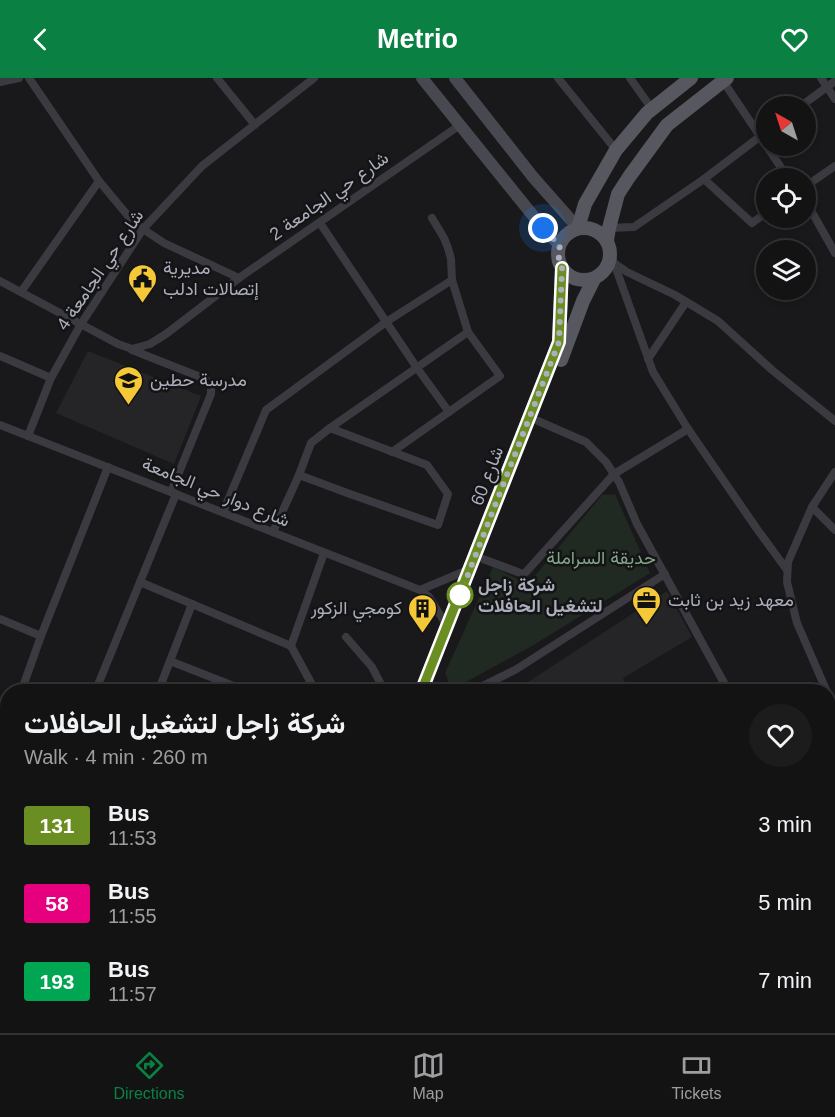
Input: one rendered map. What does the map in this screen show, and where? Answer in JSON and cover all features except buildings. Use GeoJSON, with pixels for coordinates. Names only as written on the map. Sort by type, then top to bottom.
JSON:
{"type":"FeatureCollection","features":[{"type":"Feature","properties":{"kind":"main road"},"geometry":{"type":"LineString","coordinates":[[422,78],[560,246]]}},
{"type":"Feature","properties":{"kind":"main road"},"geometry":{"type":"LineString","coordinates":[[455,78],[532,177],[578,228]]}},
{"type":"Feature","properties":{"kind":"main road"},"geometry":{"type":"LineString","coordinates":[[578,228],[585,204],[615,150],[647,113],[691,78]]}},
{"type":"Feature","properties":{"kind":"main road"},"geometry":{"type":"LineString","coordinates":[[608,239],[593,229],[578,228],[567,234],[561,241],[558,251],[558,260],[562,268],[568,275],[585,281],[602,274],[610,258],[608,239],[618,194],[667,125],[725,80]]}},
{"type":"Feature","properties":{"kind":"main road"},"geometry":{"type":"LineString","coordinates":[[596,184],[618,194]]}},
{"type":"Feature","properties":{"kind":"main road","name":"شارع 60"},"geometry":{"type":"LineString","coordinates":[[424,684],[559,342],[562,268]]}},
{"type":"Feature","properties":{"kind":"main road","name":"شارع 60"},"geometry":{"type":"LineString","coordinates":[[434,684],[583,301],[594,279]]}},
{"type":"Feature","properties":{"kind":"street"},"geometry":{"type":"LineString","coordinates":[[0,82],[19,78]]}},
{"type":"Feature","properties":{"kind":"street"},"geometry":{"type":"LineString","coordinates":[[29,78],[99,181],[129,217],[164,243],[239,278]]}},
{"type":"Feature","properties":{"kind":"street"},"geometry":{"type":"LineString","coordinates":[[217,78],[255,125]]}},
{"type":"Feature","properties":{"kind":"street"},"geometry":{"type":"LineString","coordinates":[[558,78],[615,150]]}},
{"type":"Feature","properties":{"kind":"street"},"geometry":{"type":"LineString","coordinates":[[630,78],[652,109]]}},
{"type":"Feature","properties":{"kind":"street"},"geometry":{"type":"LineString","coordinates":[[820,78],[835,99]]}},
{"type":"Feature","properties":{"kind":"street","name":"شارع حي الجامعة 4"},"geometry":{"type":"LineString","coordinates":[[28,436],[51,378],[81,324],[143,229],[202,166],[311,79]]}},
{"type":"Feature","properties":{"kind":"street"},"geometry":{"type":"LineString","coordinates":[[725,80],[756,124]]}},
{"type":"Feature","properties":{"kind":"street"},"geometry":{"type":"LineString","coordinates":[[814,96],[835,81]]}},
{"type":"Feature","properties":{"kind":"street","name":"شارع حي الجامعة 2"},"geometry":{"type":"LineString","coordinates":[[132,349],[150,344],[166,334],[239,278],[460,125]]}},
{"type":"Feature","properties":{"kind":"street"},"geometry":{"type":"LineString","coordinates":[[756,139],[704,179],[633,227],[608,239],[614,263],[653,372],[687,429],[787,570]]}},
{"type":"Feature","properties":{"kind":"street"},"geometry":{"type":"LineString","coordinates":[[816,179],[835,166]]}},
{"type":"Feature","properties":{"kind":"street"},"geometry":{"type":"LineString","coordinates":[[704,179],[752,224],[756,221]]}},
{"type":"Feature","properties":{"kind":"street"},"geometry":{"type":"LineString","coordinates":[[21,292],[99,181]]}},
{"type":"Feature","properties":{"kind":"street"},"geometry":{"type":"LineString","coordinates":[[392,452],[500,376],[468,332],[452,280],[448,248],[432,218]]}},
{"type":"Feature","properties":{"kind":"street"},"geometry":{"type":"LineString","coordinates":[[816,219],[835,253]]}},
{"type":"Feature","properties":{"kind":"street"},"geometry":{"type":"LineString","coordinates":[[320,223],[449,412]]}},
{"type":"Feature","properties":{"kind":"street"},"geometry":{"type":"LineString","coordinates":[[614,263],[718,321],[772,370],[835,421]]}},
{"type":"Feature","properties":{"kind":"street"},"geometry":{"type":"LineString","coordinates":[[223,512],[266,410],[386,322],[452,280]]}},
{"type":"Feature","properties":{"kind":"street"},"geometry":{"type":"LineString","coordinates":[[0,281],[118,344],[203,378],[210,386],[211,394],[141,582],[98,684]]}},
{"type":"Feature","properties":{"kind":"street"},"geometry":{"type":"LineString","coordinates":[[648,359],[686,302]]}},
{"type":"Feature","properties":{"kind":"street"},"geometry":{"type":"LineString","coordinates":[[273,532],[311,444],[468,332]]}},
{"type":"Feature","properties":{"kind":"street"},"geometry":{"type":"LineString","coordinates":[[0,356],[51,378]]}},
{"type":"Feature","properties":{"kind":"street"},"geometry":{"type":"LineString","coordinates":[[537,421],[586,442],[606,462],[619,482],[637,524],[725,684]]}},
{"type":"Feature","properties":{"kind":"street","name":"شارع دوار حي الجامعة"},"geometry":{"type":"LineString","coordinates":[[0,425],[420,590],[429,597],[447,626]]}},
{"type":"Feature","properties":{"kind":"street"},"geometry":{"type":"LineString","coordinates":[[299,475],[438,525],[448,494],[427,465],[330,429]]}},
{"type":"Feature","properties":{"kind":"street"},"geometry":{"type":"LineString","coordinates":[[483,560],[523,574],[614,474],[687,429]]}},
{"type":"Feature","properties":{"kind":"street"},"geometry":{"type":"LineString","coordinates":[[24,684],[108,467]]}},
{"type":"Feature","properties":{"kind":"street"},"geometry":{"type":"LineString","coordinates":[[824,684],[797,623],[787,582],[787,570],[788,562],[812,507],[835,472]]}},
{"type":"Feature","properties":{"kind":"street"},"geometry":{"type":"LineString","coordinates":[[812,507],[835,530]]}},
{"type":"Feature","properties":{"kind":"street"},"geometry":{"type":"LineString","coordinates":[[291,646],[324,553]]}},
{"type":"Feature","properties":{"kind":"street"},"geometry":{"type":"LineString","coordinates":[[420,590],[470,569]]}},
{"type":"Feature","properties":{"kind":"street"},"geometry":{"type":"LineString","coordinates":[[486,684],[515,670],[665,574]]}},
{"type":"Feature","properties":{"kind":"street"},"geometry":{"type":"LineString","coordinates":[[141,582],[291,646],[312,684]]}},
{"type":"Feature","properties":{"kind":"street"},"geometry":{"type":"LineString","coordinates":[[161,684],[192,604]]}},
{"type":"Feature","properties":{"kind":"street"},"geometry":{"type":"LineString","coordinates":[[0,619],[41,636]]}},
{"type":"Feature","properties":{"kind":"street"},"geometry":{"type":"LineString","coordinates":[[346,637],[372,667],[381,684]]}},
{"type":"Feature","properties":{"kind":"street"},"geometry":{"type":"LineString","coordinates":[[170,661],[229,684]]}},
{"type":"Feature","properties":{"kind":"shaded area","name":"مدرسة حطين"},"geometry":{"type":"Polygon","coordinates":[[[88,351],[201,396],[174,464],[56,413],[88,351]]]}},
{"type":"Feature","properties":{"kind":"shaded area"},"geometry":{"type":"Polygon","coordinates":[[[667,591],[692,637],[623,678],[626,684],[525,684],[667,591]]]}},
{"type":"Feature","properties":{"kind":"green space","name":"حديقة السراملة"},"geometry":{"type":"Polygon","coordinates":[[[615,494],[650,573],[532,646],[464,684],[449,684],[445,673],[493,567],[528,584],[602,495],[615,494]]]}},
{"type":"Feature","properties":{"kind":"bus line","name":"131"},"geometry":{"type":"LineString","coordinates":[[424,684],[559,342],[562,268]]}},
{"type":"Feature","properties":{"kind":"place","name":"مديرية إتصالات ادلب"},"geometry":{"type":"Point","coordinates":[142,304]}},
{"type":"Feature","properties":{"kind":"place","name":"مدرسة حطين"},"geometry":{"type":"Point","coordinates":[129,406]}},
{"type":"Feature","properties":{"kind":"place","name":"شركة زاجل لتشغيل الحافلات"},"geometry":{"type":"Point","coordinates":[460,595]}},
{"type":"Feature","properties":{"kind":"place","name":"معهد زيد بن ثابت"},"geometry":{"type":"Point","coordinates":[647,626]}},
{"type":"Feature","properties":{"kind":"place","name":"كومجي الزكور"},"geometry":{"type":"Point","coordinates":[423,634]}},
{"type":"Feature","properties":{"kind":"route"},"geometry":{"type":"LineString","coordinates":[[460,595],[559,342],[562,268],[558,260],[560,246],[543,228]]}}]}
